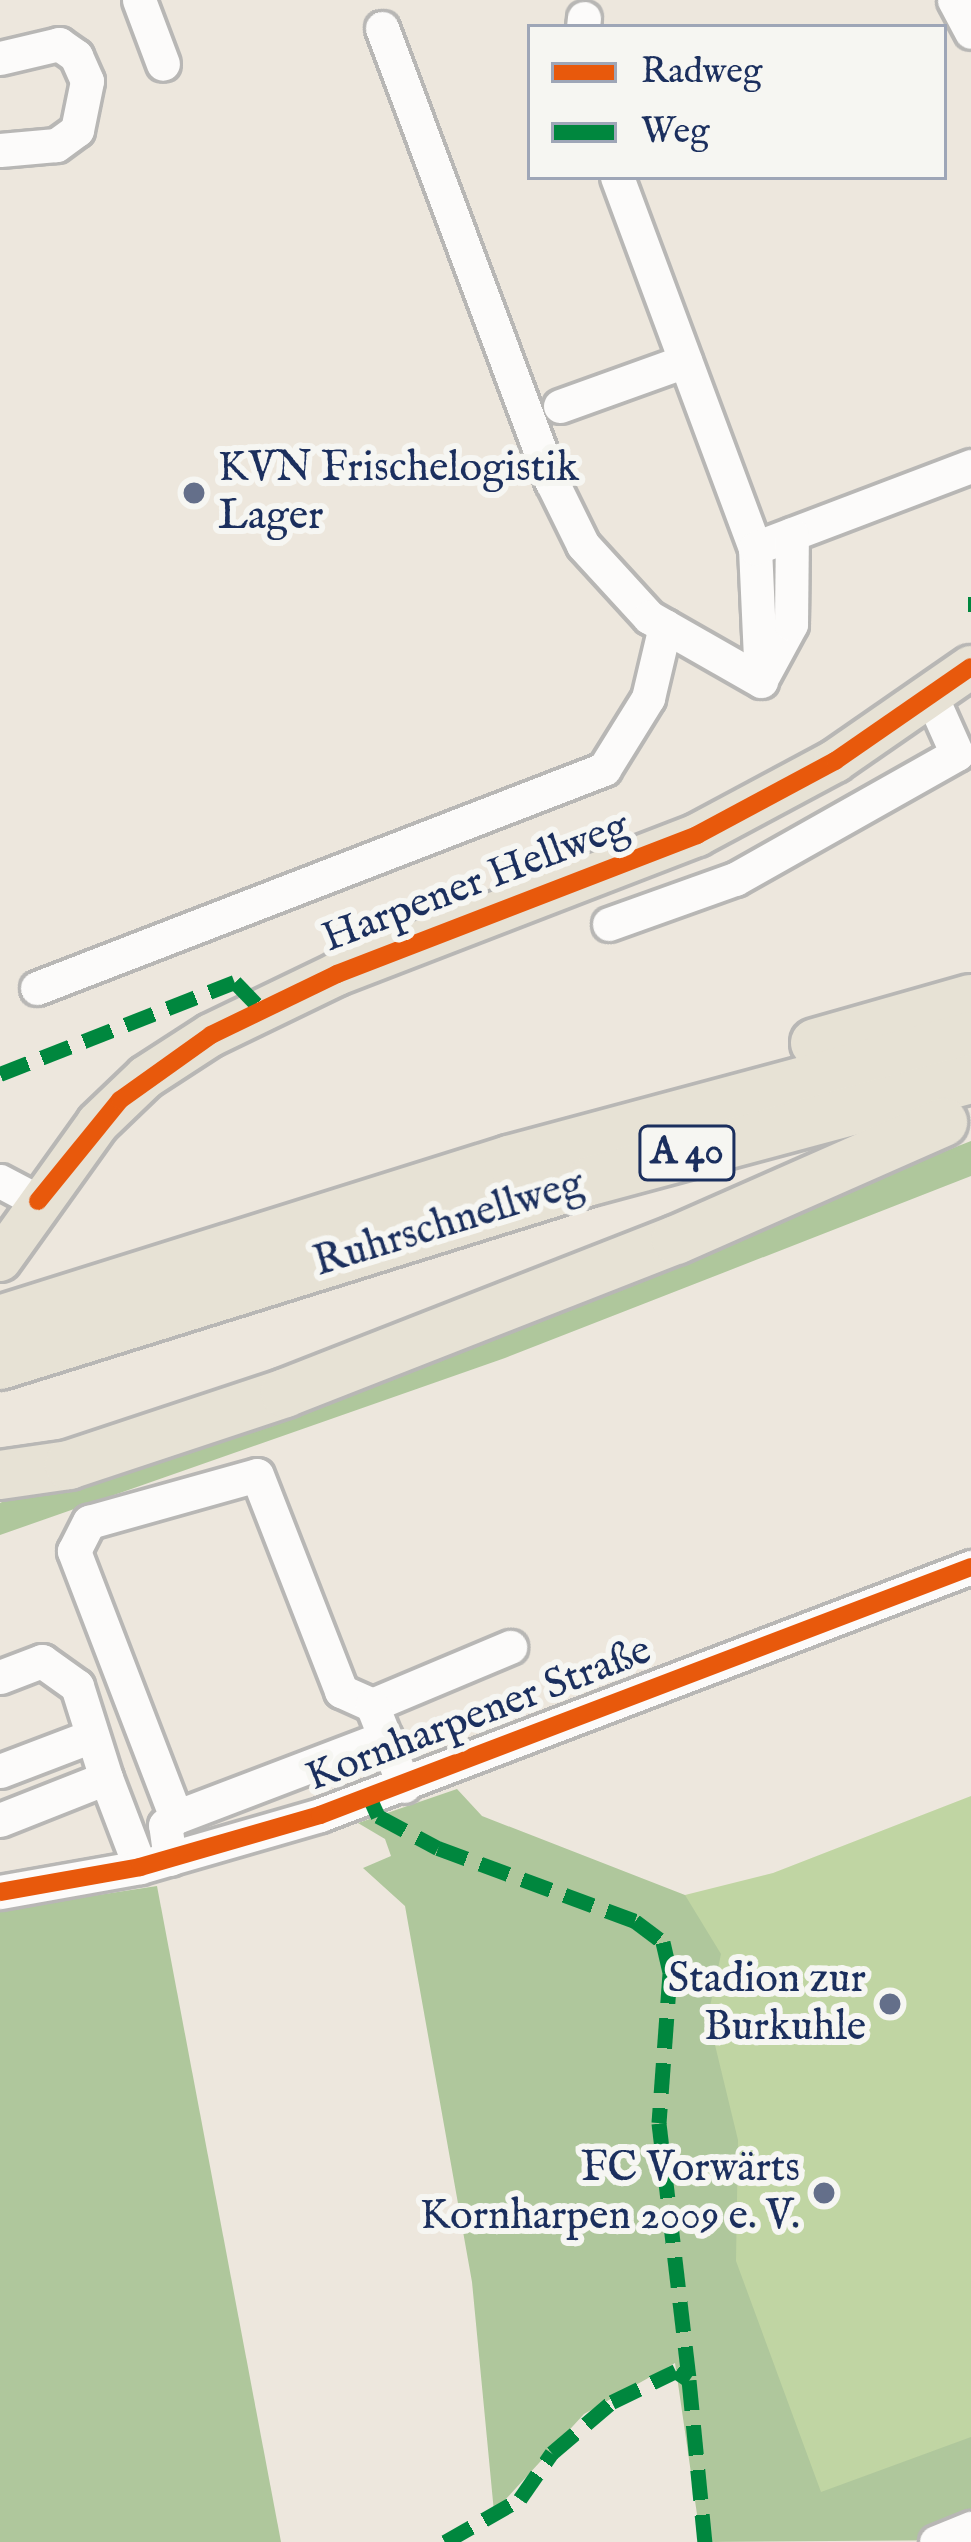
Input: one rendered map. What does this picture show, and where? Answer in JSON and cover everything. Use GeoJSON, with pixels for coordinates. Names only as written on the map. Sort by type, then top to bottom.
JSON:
{"type":"FeatureCollection","features":[{"type":"Feature","properties":{"kind":"highway"},"geometry":{"type":"LineString","coordinates":[[509,1160],[632,1100],[971,994]]}},
{"type":"Feature","properties":{"kind":"highway","name":"Ruhrschnellweg"},"geometry":{"type":"LineString","coordinates":[[0,1320],[509,1160],[971,1036]]}},
{"type":"Feature","properties":{"kind":"highway","name":"Ruhrschnellweg"},"geometry":{"type":"LineString","coordinates":[[19,1359],[405,1236],[971,1078]]}},
{"type":"Feature","properties":{"kind":"highway"},"geometry":{"type":"LineString","coordinates":[[405,1236],[669,1190],[957,1119]]}},
{"type":"Feature","properties":{"kind":"highway"},"geometry":{"type":"LineString","coordinates":[[9,1480],[285,1393],[504,1310],[957,1119]]}},
{"type":"Feature","properties":{"kind":"main road","name":"Harpener Hellweg"},"geometry":{"type":"LineString","coordinates":[[12,1234],[120,1100],[260,1007],[697,835],[815,772],[971,667]]}},
{"type":"Feature","properties":{"kind":"main road"},"geometry":{"type":"LineString","coordinates":[[0,1306],[12,1234]]}},
{"type":"Feature","properties":{"kind":"street"},"geometry":{"type":"LineString","coordinates":[[139,0],[163,64]]}},
{"type":"Feature","properties":{"kind":"street"},"geometry":{"type":"LineString","coordinates":[[954,0],[971,32]]}},
{"type":"Feature","properties":{"kind":"street"},"geometry":{"type":"LineString","coordinates":[[382,28],[552,482],[603,572],[664,626],[761,681]]}},
{"type":"Feature","properties":{"kind":"street"},"geometry":{"type":"LineString","coordinates":[[0,58],[58,44],[76,56],[87,82],[77,130],[56,146],[0,150]]}},
{"type":"Feature","properties":{"kind":"street"},"geometry":{"type":"LineString","coordinates":[[618,180],[755,548],[761,681]]}},
{"type":"Feature","properties":{"kind":"street"},"geometry":{"type":"LineString","coordinates":[[560,406],[685,361]]}},
{"type":"Feature","properties":{"kind":"street"},"geometry":{"type":"LineString","coordinates":[[755,548],[971,466]]}},
{"type":"Feature","properties":{"kind":"street"},"geometry":{"type":"LineString","coordinates":[[761,681],[791,624],[792,534]]}},
{"type":"Feature","properties":{"kind":"street"},"geometry":{"type":"LineString","coordinates":[[37,988],[604,769],[648,698],[664,626]]}},
{"type":"Feature","properties":{"kind":"street"},"geometry":{"type":"LineString","coordinates":[[608,924],[735,879],[957,754],[931,697]]}},
{"type":"Feature","properties":{"kind":"street"},"geometry":{"type":"LineString","coordinates":[[0,1181],[12,1234]]}},
{"type":"Feature","properties":{"kind":"street"},"geometry":{"type":"LineString","coordinates":[[176,1817],[74,1551],[89,1522],[257,1475],[340,1691],[372,1705],[404,1786]]}},
{"type":"Feature","properties":{"kind":"street","name":"Kornharpener Straße"},"geometry":{"type":"LineString","coordinates":[[0,1892],[155,1863],[404,1786],[971,1567]]}},
{"type":"Feature","properties":{"kind":"street"},"geometry":{"type":"LineString","coordinates":[[372,1705],[510,1647]]}},
{"type":"Feature","properties":{"kind":"street"},"geometry":{"type":"LineString","coordinates":[[0,1677],[42,1660],[77,1686],[89,1737],[106,1778],[155,1863]]}},
{"type":"Feature","properties":{"kind":"street"},"geometry":{"type":"LineString","coordinates":[[0,1772],[89,1737]]}},
{"type":"Feature","properties":{"kind":"street"},"geometry":{"type":"LineString","coordinates":[[155,1863],[176,1817],[385,1737]]}},
{"type":"Feature","properties":{"kind":"street"},"geometry":{"type":"LineString","coordinates":[[0,1820],[106,1778]]}},
{"type":"Feature","properties":{"kind":"street"},"geometry":{"type":"LineString","coordinates":[[936,2542],[971,2528]]}},
{"type":"Feature","properties":{"kind":"green space"},"geometry":{"type":"Polygon","coordinates":[[[971,1141],[971,1176],[505,1358],[0,1535],[0,1503],[20,1493],[471,1338],[971,1141]]]}},
{"type":"Feature","properties":{"kind":"green space"},"geometry":{"type":"Polygon","coordinates":[[[457,1789],[482,1816],[685,1895],[721,1954],[708,2016],[738,2140],[736,2261],[821,2492],[971,2437],[971,2540],[701,2542],[675,2363],[584,2414],[494,2512],[472,2282],[405,1906],[363,1868],[391,1856],[385,1839],[358,1823],[457,1789]]]}},
{"type":"Feature","properties":{"kind":"green space","name":"FC Vorwärts Kornharpen 2009 e. V."},"geometry":{"type":"Polygon","coordinates":[[[971,1796],[971,2502],[715,2542],[685,1895],[773,1873],[971,1796]]]}},
{"type":"Feature","properties":{"kind":"green space"},"geometry":{"type":"Polygon","coordinates":[[[157,1886],[281,2542],[0,2542],[0,1910],[157,1886]]]}},
{"type":"Feature","properties":{"kind":"marked path"},"geometry":{"type":"LineString","coordinates":[[0,1074],[235,982],[260,1008]]}},
{"type":"Feature","properties":{"kind":"marked path"},"geometry":{"type":"LineString","coordinates":[[370,1798],[378,1816],[438,1848],[635,1921],[663,1942],[670,1973],[659,2123],[689,2380]]}},
{"type":"Feature","properties":{"kind":"marked path"},"geometry":{"type":"LineString","coordinates":[[445,2542],[520,2499],[552,2453],[612,2402],[676,2371],[689,2380],[705,2542]]}},
{"type":"Feature","properties":{"kind":"cycle path"},"geometry":{"type":"LineString","coordinates":[[38,1201],[120,1100],[211,1035],[337,974],[697,835],[835,761],[971,667]]}},
{"type":"Feature","properties":{"kind":"cycle path"},"geometry":{"type":"LineString","coordinates":[[0,1892],[140,1867],[320,1815],[971,1567]]}},
{"type":"Feature","properties":{"kind":"place","name":"KVN Frischelogistik Lager"},"geometry":{"type":"Point","coordinates":[194,493]}},
{"type":"Feature","properties":{"kind":"place","name":"Stadion zur Burkuhle"},"geometry":{"type":"Point","coordinates":[890,2004]}},
{"type":"Feature","properties":{"kind":"place","name":"FC Vorwärts Kornharpen 2009 e. V."},"geometry":{"type":"Point","coordinates":[824,2193]}}]}
